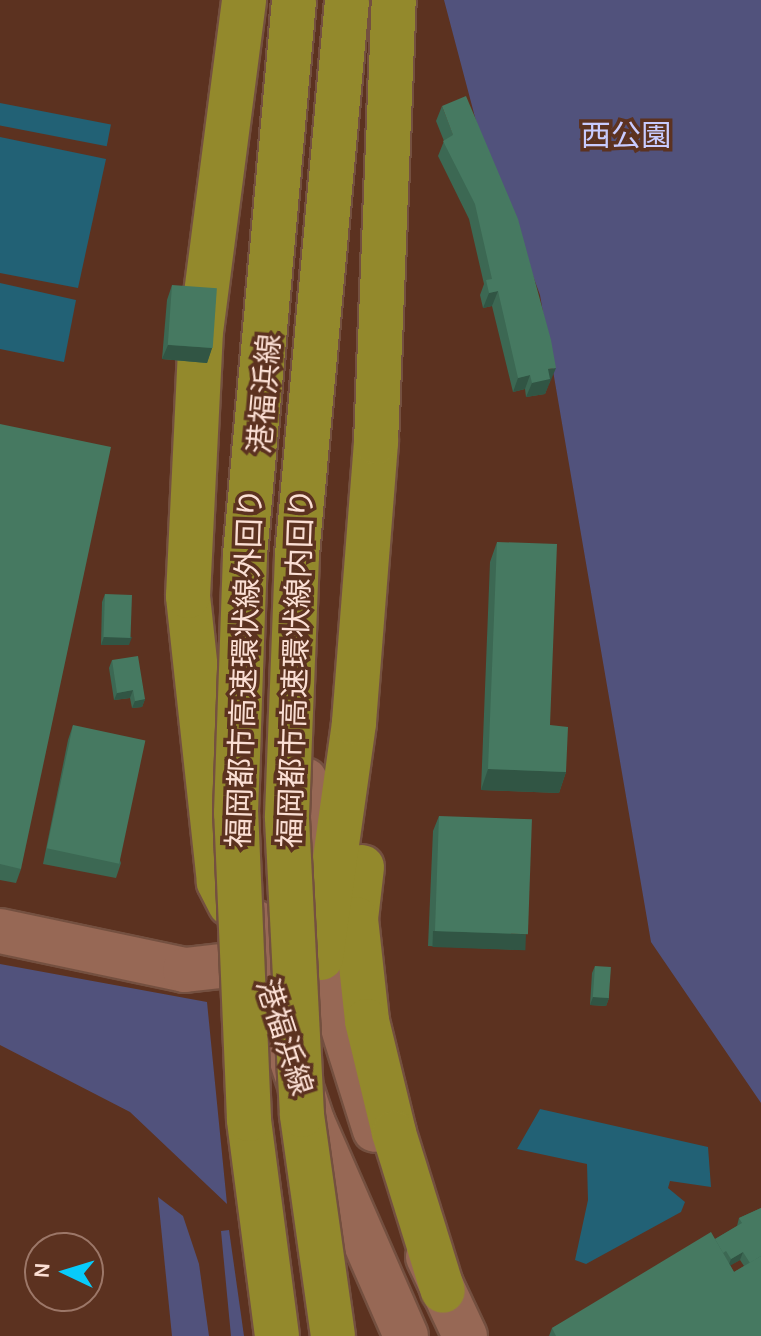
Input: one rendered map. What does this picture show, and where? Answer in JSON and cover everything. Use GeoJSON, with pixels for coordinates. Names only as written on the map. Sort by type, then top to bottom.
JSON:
{"type":"FeatureCollection","features":[{"type":"Feature","properties":{"kind":"highway"},"geometry":{"type":"LineString","coordinates":[[244,0],[201,332],[188,596],[219,882],[258,960]]}},
{"type":"Feature","properties":{"kind":"highway","name":"福岡都市高速環状線外回り"},"geometry":{"type":"LineString","coordinates":[[277,1336],[249,1119],[236,813],[245,555],[296,0]]}},
{"type":"Feature","properties":{"kind":"highway","name":"福岡都市高速環状線内回り"},"geometry":{"type":"LineString","coordinates":[[333,1336],[302,1115],[287,816],[297,555],[346,0]]}},
{"type":"Feature","properties":{"kind":"highway"},"geometry":{"type":"LineString","coordinates":[[321,958],[354,722],[376,442],[385,303],[394,0]]}},
{"type":"Feature","properties":{"kind":"highway"},"geometry":{"type":"LineString","coordinates":[[376,442],[389,546],[356,919],[370,1035],[394,1133],[443,1291]]}},
{"type":"Feature","properties":{"kind":"street","name":"港福浜線"},"geometry":{"type":"LineString","coordinates":[[296,0],[251,571],[246,686],[258,960],[313,1123],[406,1336]]}},
{"type":"Feature","properties":{"kind":"street","name":"港福浜線"},"geometry":{"type":"LineString","coordinates":[[346,0],[296,680],[321,958],[383,1157],[465,1336]]}},
{"type":"Feature","properties":{"kind":"street"},"geometry":{"type":"LineString","coordinates":[[0,931],[185,970],[258,960],[321,958]]}},
{"type":"Feature","properties":{"kind":"green space","name":"西公園"},"geometry":{"type":"Polygon","coordinates":[[[444,0],[761,0],[761,1103],[651,942],[540,295],[476,121],[444,0]]]}},
{"type":"Feature","properties":{"kind":"green space"},"geometry":{"type":"Polygon","coordinates":[[[0,964],[207,1002],[227,1204],[130,1112],[0,1045],[0,964]]]}},
{"type":"Feature","properties":{"kind":"green space"},"geometry":{"type":"Polygon","coordinates":[[[158,1197],[183,1216],[199,1264],[209,1336],[172,1336],[158,1197]]]}},
{"type":"Feature","properties":{"kind":"green space"},"geometry":{"type":"Polygon","coordinates":[[[229,1230],[244,1336],[231,1336],[221,1231],[229,1230]]]}},
{"type":"Feature","properties":{"kind":"shaded area"},"geometry":{"type":"Polygon","coordinates":[[[0,103],[111,125],[107,146],[0,125],[0,103]]]}},
{"type":"Feature","properties":{"kind":"shaded area"},"geometry":{"type":"Polygon","coordinates":[[[0,137],[106,159],[78,288],[0,273],[0,137]]]}},
{"type":"Feature","properties":{"kind":"shaded area"},"geometry":{"type":"Polygon","coordinates":[[[0,283],[76,300],[64,362],[0,349],[0,283]]]}},
{"type":"Feature","properties":{"kind":"shaded area"},"geometry":{"type":"Polygon","coordinates":[[[540,1109],[708,1147],[711,1187],[670,1181],[668,1188],[685,1202],[681,1212],[586,1264],[575,1260],[588,1200],[587,1164],[517,1149],[540,1109]]]}},
{"type":"Feature","properties":{"kind":"building"},"geometry":{"type":"Polygon","coordinates":[[[466,96],[518,219],[551,340],[556,368],[548,369],[550,379],[532,383],[530,375],[518,378],[498,291],[489,293],[486,280],[492,279],[475,204],[443,141],[453,135],[442,106],[466,96]]]}},
{"type":"Feature","properties":{"kind":"building"},"geometry":{"type":"Polygon","coordinates":[[[172,285],[217,288],[213,348],[168,345],[172,285]]]}},
{"type":"Feature","properties":{"kind":"building"},"geometry":{"type":"Polygon","coordinates":[[[0,424],[111,447],[21,869],[0,864],[0,424]]]}},
{"type":"Feature","properties":{"kind":"building"},"geometry":{"type":"Polygon","coordinates":[[[497,542],[557,544],[550,725],[568,727],[566,772],[488,769],[497,542]]]}},
{"type":"Feature","properties":{"kind":"building"},"geometry":{"type":"Polygon","coordinates":[[[105,594],[132,595],[130,638],[103,637],[105,594]]]}},
{"type":"Feature","properties":{"kind":"building"},"geometry":{"type":"Polygon","coordinates":[[[138,656],[145,699],[135,701],[133,690],[117,693],[112,660],[138,656]]]}},
{"type":"Feature","properties":{"kind":"building"},"geometry":{"type":"Polygon","coordinates":[[[73,725],[145,740],[119,864],[47,848],[73,725]]]}},
{"type":"Feature","properties":{"kind":"building"},"geometry":{"type":"Polygon","coordinates":[[[439,816],[532,819],[528,934],[435,931],[439,816]]]}},
{"type":"Feature","properties":{"kind":"building"},"geometry":{"type":"Polygon","coordinates":[[[595,966],[611,967],[609,998],[593,997],[595,966]]]}},
{"type":"Feature","properties":{"kind":"building"},"geometry":{"type":"Polygon","coordinates":[[[761,1208],[761,1256],[750,1263],[743,1252],[731,1259],[726,1251],[723,1253],[715,1239],[742,1223],[739,1218],[761,1208]]]}},
{"type":"Feature","properties":{"kind":"building"},"geometry":{"type":"Polygon","coordinates":[[[711,1232],[734,1272],[761,1256],[761,1336],[556,1336],[552,1328],[711,1232]]]}}]}
